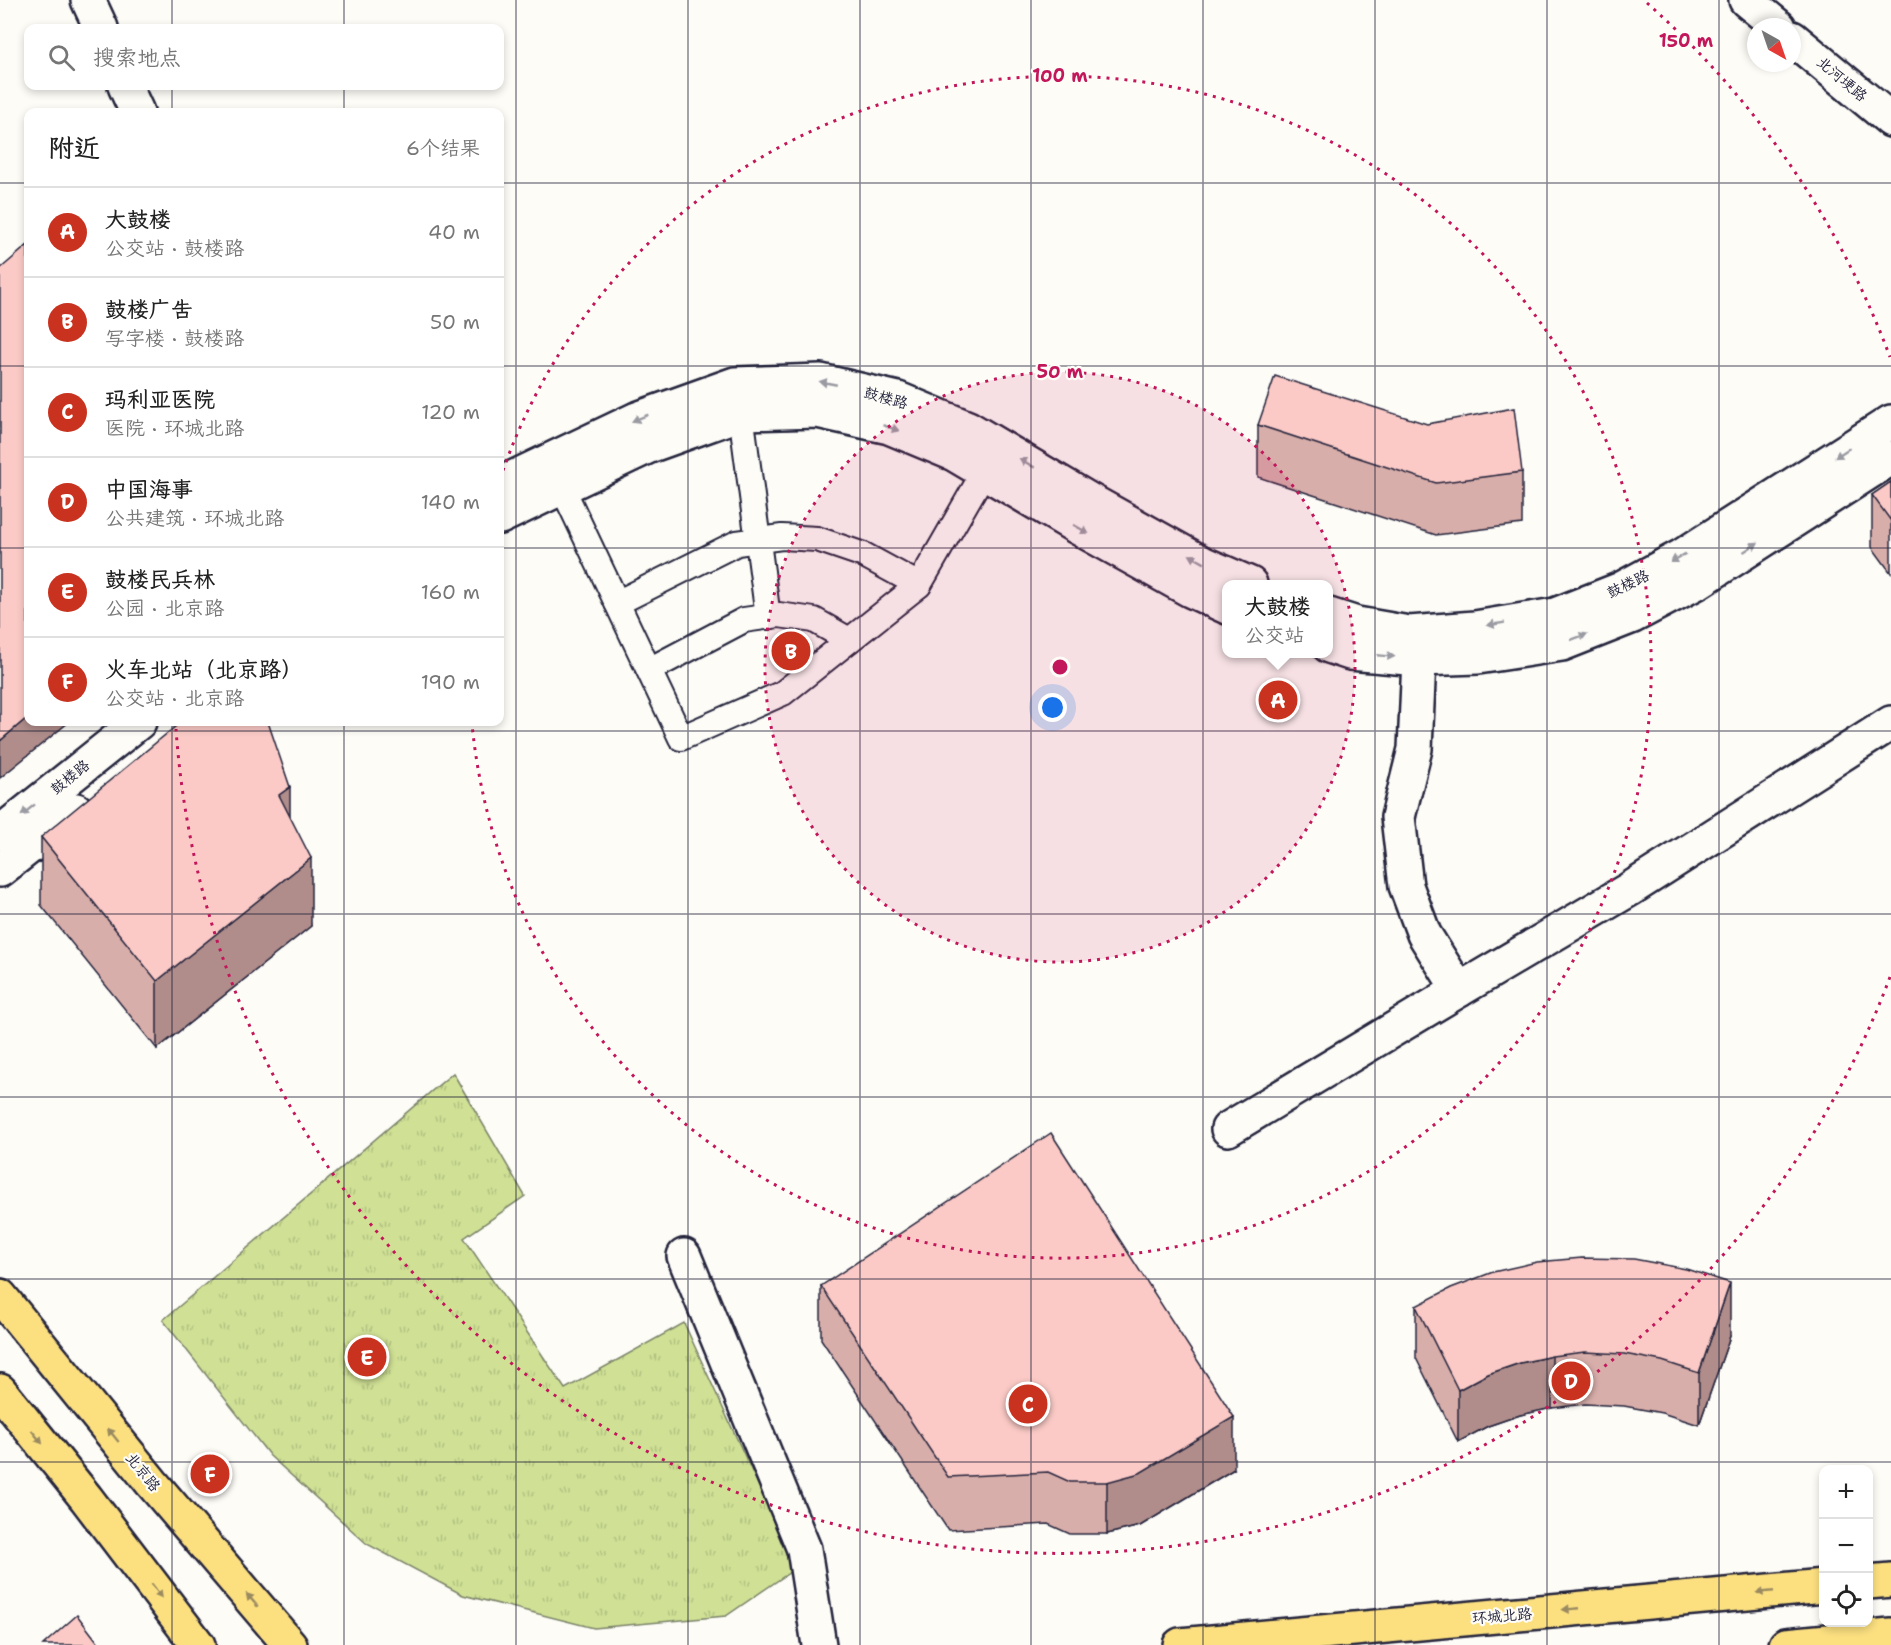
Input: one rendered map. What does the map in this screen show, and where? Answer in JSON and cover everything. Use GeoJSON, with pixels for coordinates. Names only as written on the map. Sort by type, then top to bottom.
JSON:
{"type":"FeatureCollection","features":[{"type":"Feature","properties":{"kind":"main road"},"geometry":{"type":"LineString","coordinates":[[88,0],[99,24]]}},
{"type":"Feature","properties":{"kind":"main road"},"geometry":{"type":"LineString","coordinates":[[1746,0],[1768,18]]}},
{"type":"Feature","properties":{"kind":"main road","name":"北河埂路"},"geometry":{"type":"LineString","coordinates":[[1801,45],[1891,120]]}},
{"type":"Feature","properties":{"kind":"main road"},"geometry":{"type":"LineString","coordinates":[[127,90],[135,108]]}},
{"type":"Feature","properties":{"kind":"main road","name":"鼓楼路"},"geometry":{"type":"LineString","coordinates":[[504,482],[637,419],[735,384],[821,381],[898,399],[968,428],[1091,501],[1204,564],[1239,580]]}},
{"type":"Feature","properties":{"kind":"main road","name":"鼓楼路"},"geometry":{"type":"LineString","coordinates":[[504,515],[649,446],[741,413],[817,411],[889,427],[954,454],[1190,590],[1222,605]]}},
{"type":"Feature","properties":{"kind":"main road","name":"鼓楼路"},"geometry":{"type":"LineString","coordinates":[[1333,616],[1357,624],[1409,633],[1475,628],[1555,615],[1621,590],[1682,556],[1891,422]]}},
{"type":"Feature","properties":{"kind":"main road","name":"鼓楼路"},"geometry":{"type":"LineString","coordinates":[[1333,647],[1350,653],[1419,659],[1478,657],[1562,644],[1633,616],[1698,582],[1891,458]]}},
{"type":"Feature","properties":{"kind":"main road"},"geometry":{"type":"LineString","coordinates":[[1419,659],[1415,748],[1398,816],[1406,886],[1424,934],[1459,990]]}},
{"type":"Feature","properties":{"kind":"main road"},"geometry":{"type":"LineString","coordinates":[[1228,1129],[1630,889],[1891,723]]}},
{"type":"Feature","properties":{"kind":"main road","name":"鼓楼路"},"geometry":{"type":"LineString","coordinates":[[0,833],[149,733]]}},
{"type":"Feature","properties":{"kind":"main road","name":"鼓楼路"},"geometry":{"type":"LineString","coordinates":[[0,870],[149,733]]}},
{"type":"Feature","properties":{"kind":"main road"},"geometry":{"type":"LineString","coordinates":[[684,1256],[804,1549],[819,1645]]}},
{"type":"Feature","properties":{"kind":"main road","name":"北京路"},"geometry":{"type":"LineString","coordinates":[[0,1296],[153,1483],[288,1641]]}},
{"type":"Feature","properties":{"kind":"main road"},"geometry":{"type":"LineString","coordinates":[[0,1392],[86,1498],[197,1644]]}},
{"type":"Feature","properties":{"kind":"main road"},"geometry":{"type":"LineString","coordinates":[[1873,1582],[1891,1580]]}},
{"type":"Feature","properties":{"kind":"main road","name":"环城北路"},"geometry":{"type":"LineString","coordinates":[[1180,1645],[1819,1586]]}},
{"type":"Feature","properties":{"kind":"main road"},"geometry":{"type":"LineString","coordinates":[[1786,1645],[1891,1635]]}},
{"type":"Feature","properties":{"kind":"lane"},"geometry":{"type":"LineString","coordinates":[[741,413],[768,617]]}},
{"type":"Feature","properties":{"kind":"lane"},"geometry":{"type":"LineString","coordinates":[[562,487],[681,738],[783,693],[919,585],[984,472]]}},
{"type":"Feature","properties":{"kind":"lane"},"geometry":{"type":"LineString","coordinates":[[617,603],[737,543],[782,537],[817,540],[864,555],[919,585]]}},
{"type":"Feature","properties":{"kind":"lane"},"geometry":{"type":"LineString","coordinates":[[649,670],[744,620],[779,615],[814,620],[849,640]]}},
{"type":"Feature","properties":{"kind":"green space"},"geometry":{"type":"Polygon","coordinates":[[[453,1073],[525,1196],[464,1238],[565,1389],[684,1323],[796,1568],[726,1616],[594,1628],[463,1595],[367,1544],[270,1456],[163,1320],[453,1073]]]}},
{"type":"Feature","properties":{"kind":"building"},"geometry":{"type":"Polygon","coordinates":[[[24,248],[24,720],[0,741],[0,269],[24,248]]]}},
{"type":"Feature","properties":{"kind":"building"},"geometry":{"type":"Polygon","coordinates":[[[1275,376],[1427,424],[1514,408],[1522,472],[1436,483],[1258,425],[1275,376]]]}},
{"type":"Feature","properties":{"kind":"building"},"geometry":{"type":"Polygon","coordinates":[[[1891,482],[1891,521],[1872,495],[1891,482]]]}},
{"type":"Feature","properties":{"kind":"building"},"geometry":{"type":"Polygon","coordinates":[[[176,726],[269,726],[290,787],[279,795],[311,858],[157,981],[41,837],[176,726]]]}},
{"type":"Feature","properties":{"kind":"building"},"geometry":{"type":"Polygon","coordinates":[[[1051,1133],[1234,1417],[1140,1473],[1107,1482],[1070,1482],[1048,1472],[948,1477],[821,1286],[1051,1133]]]}},
{"type":"Feature","properties":{"kind":"building"},"geometry":{"type":"Polygon","coordinates":[[[1582,1258],[1634,1259],[1686,1269],[1730,1283],[1699,1373],[1662,1361],[1624,1354],[1585,1352],[1520,1363],[1488,1374],[1458,1390],[1416,1306],[1451,1288],[1493,1272],[1537,1262],[1582,1258]]]}},
{"type":"Feature","properties":{"kind":"building"},"geometry":{"type":"Polygon","coordinates":[[[77,1615],[100,1645],[43,1645],[77,1615]]]}},
{"type":"Feature","properties":{"kind":"place","name":"鼓楼广告"},"geometry":{"type":"Point","coordinates":[791,651]}},
{"type":"Feature","properties":{"kind":"place","name":"大鼓楼"},"geometry":{"type":"Point","coordinates":[1278,700]}},
{"type":"Feature","properties":{"kind":"place","name":"鼓楼民兵林"},"geometry":{"type":"Point","coordinates":[367,1357]}},
{"type":"Feature","properties":{"kind":"place","name":"中国海事"},"geometry":{"type":"Point","coordinates":[1571,1381]}},
{"type":"Feature","properties":{"kind":"place","name":"玛利亚医院"},"geometry":{"type":"Point","coordinates":[1028,1404]}},
{"type":"Feature","properties":{"kind":"place","name":"火车北站（北京路）"},"geometry":{"type":"Point","coordinates":[210,1474]}}]}
